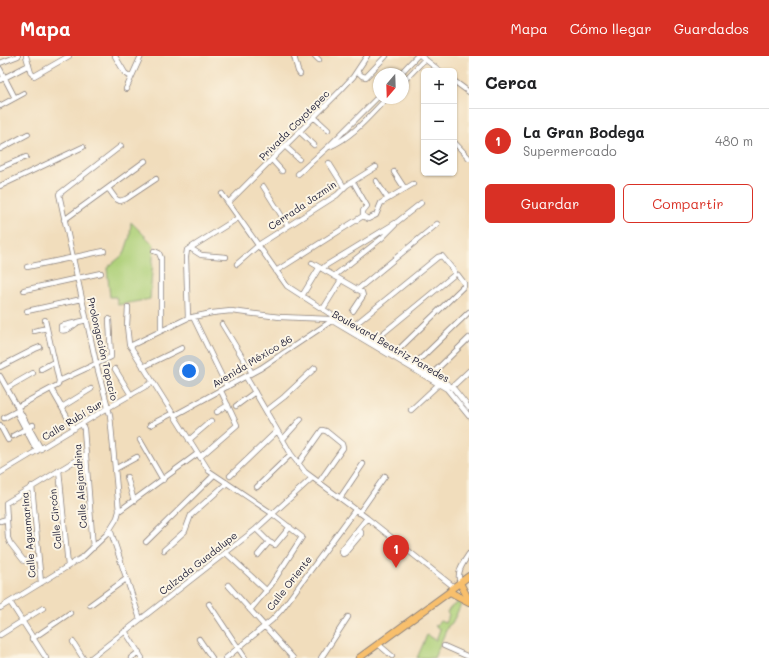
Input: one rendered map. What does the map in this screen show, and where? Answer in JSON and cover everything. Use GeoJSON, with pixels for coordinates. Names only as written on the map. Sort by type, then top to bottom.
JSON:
{"type":"FeatureCollection","features":[{"type":"Feature","properties":{"kind":"main road"},"geometry":{"type":"LineString","coordinates":[[362,657],[469,576]]}},
{"type":"Feature","properties":{"kind":"main road"},"geometry":{"type":"LineString","coordinates":[[460,583],[469,601]]}},
{"type":"Feature","properties":{"kind":"main road"},"geometry":{"type":"LineString","coordinates":[[452,590],[469,601]]}},
{"type":"Feature","properties":{"kind":"street"},"geometry":{"type":"LineString","coordinates":[[0,63],[18,56]]}},
{"type":"Feature","properties":{"kind":"street"},"geometry":{"type":"LineString","coordinates":[[26,56],[32,75],[35,75],[69,56]]}},
{"type":"Feature","properties":{"kind":"street"},"geometry":{"type":"LineString","coordinates":[[115,56],[125,74],[131,78]]}},
{"type":"Feature","properties":{"kind":"street"},"geometry":{"type":"LineString","coordinates":[[126,89],[141,56]]}},
{"type":"Feature","properties":{"kind":"street"},"geometry":{"type":"LineString","coordinates":[[294,56],[300,74]]}},
{"type":"Feature","properties":{"kind":"street"},"geometry":{"type":"LineString","coordinates":[[315,56],[319,60]]}},
{"type":"Feature","properties":{"kind":"street","name":"Privada Coyotepec"},"geometry":{"type":"LineString","coordinates":[[228,203],[344,86],[368,56]]}},
{"type":"Feature","properties":{"kind":"street"},"geometry":{"type":"LineString","coordinates":[[357,71],[362,76],[366,77],[386,56]]}},
{"type":"Feature","properties":{"kind":"street"},"geometry":{"type":"LineString","coordinates":[[406,68],[417,56]]}},
{"type":"Feature","properties":{"kind":"street"},"geometry":{"type":"LineString","coordinates":[[409,75],[423,58],[436,68]]}},
{"type":"Feature","properties":{"kind":"street"},"geometry":{"type":"LineString","coordinates":[[2,79],[29,65]]}},
{"type":"Feature","properties":{"kind":"street"},"geometry":{"type":"LineString","coordinates":[[0,69],[2,79],[15,98]]}},
{"type":"Feature","properties":{"kind":"street"},"geometry":{"type":"LineString","coordinates":[[457,85],[469,92]]}},
{"type":"Feature","properties":{"kind":"street"},"geometry":{"type":"LineString","coordinates":[[0,106],[24,94]]}},
{"type":"Feature","properties":{"kind":"street"},"geometry":{"type":"LineString","coordinates":[[298,174],[327,148],[372,103],[377,108]]}},
{"type":"Feature","properties":{"kind":"street"},"geometry":{"type":"LineString","coordinates":[[327,148],[347,138],[381,104]]}},
{"type":"Feature","properties":{"kind":"street"},"geometry":{"type":"LineString","coordinates":[[314,117],[328,130]]}},
{"type":"Feature","properties":{"kind":"street"},"geometry":{"type":"LineString","coordinates":[[300,132],[314,144]]}},
{"type":"Feature","properties":{"kind":"street"},"geometry":{"type":"LineString","coordinates":[[0,149],[28,134]]}},
{"type":"Feature","properties":{"kind":"street"},"geometry":{"type":"LineString","coordinates":[[457,145],[469,158]]}},
{"type":"Feature","properties":{"kind":"street","name":"Prolongación Topacio"},"geometry":{"type":"LineString","coordinates":[[119,511],[110,415],[96,363],[59,193],[121,146]]}},
{"type":"Feature","properties":{"kind":"street"},"geometry":{"type":"LineString","coordinates":[[285,146],[299,159]]}},
{"type":"Feature","properties":{"kind":"street"},"geometry":{"type":"LineString","coordinates":[[0,186],[83,147]]}},
{"type":"Feature","properties":{"kind":"street"},"geometry":{"type":"LineString","coordinates":[[0,168],[26,157]]}},
{"type":"Feature","properties":{"kind":"street"},"geometry":{"type":"LineString","coordinates":[[272,160],[282,171]]}},
{"type":"Feature","properties":{"kind":"street"},"geometry":{"type":"LineString","coordinates":[[64,220],[145,161]]}},
{"type":"Feature","properties":{"kind":"street"},"geometry":{"type":"LineString","coordinates":[[329,163],[344,187]]}},
{"type":"Feature","properties":{"kind":"street","name":"Cerrada Jazmín"},"geometry":{"type":"LineString","coordinates":[[237,264],[258,245],[338,195],[344,187],[376,167]]}},
{"type":"Feature","properties":{"kind":"street"},"geometry":{"type":"LineString","coordinates":[[394,172],[405,189]]}},
{"type":"Feature","properties":{"kind":"street"},"geometry":{"type":"LineString","coordinates":[[108,188],[116,199],[120,201],[126,199],[156,179]]}},
{"type":"Feature","properties":{"kind":"street"},"geometry":{"type":"LineString","coordinates":[[376,181],[388,199]]}},
{"type":"Feature","properties":{"kind":"street"},"geometry":{"type":"LineString","coordinates":[[363,216],[368,219],[377,215],[380,204],[413,184]]}},
{"type":"Feature","properties":{"kind":"street"},"geometry":{"type":"LineString","coordinates":[[263,186],[288,226]]}},
{"type":"Feature","properties":{"kind":"street"},"geometry":{"type":"LineString","coordinates":[[355,186],[367,206],[363,211],[363,216]]}},
{"type":"Feature","properties":{"kind":"street","name":"Boulevard Beatriz Paredes"},"geometry":{"type":"LineString","coordinates":[[222,194],[287,286],[334,319],[449,391],[469,416]]}},
{"type":"Feature","properties":{"kind":"street"},"geometry":{"type":"LineString","coordinates":[[302,296],[320,268],[397,222],[421,203]]}},
{"type":"Feature","properties":{"kind":"street"},"geometry":{"type":"LineString","coordinates":[[276,271],[363,216]]}},
{"type":"Feature","properties":{"kind":"street"},"geometry":{"type":"LineString","coordinates":[[227,387],[191,317],[186,257],[187,250],[238,218]]}},
{"type":"Feature","properties":{"kind":"street"},"geometry":{"type":"LineString","coordinates":[[334,276],[382,238],[397,222]]}},
{"type":"Feature","properties":{"kind":"street"},"geometry":{"type":"LineString","coordinates":[[357,290],[437,224]]}},
{"type":"Feature","properties":{"kind":"street"},"geometry":{"type":"LineString","coordinates":[[190,248],[201,256],[226,257]]}},
{"type":"Feature","properties":{"kind":"street"},"geometry":{"type":"LineString","coordinates":[[27,266],[104,251]]}},
{"type":"Feature","properties":{"kind":"street"},"geometry":{"type":"LineString","coordinates":[[154,251],[159,253],[161,258],[161,331]]}},
{"type":"Feature","properties":{"kind":"street"},"geometry":{"type":"LineString","coordinates":[[352,327],[440,256],[464,284],[396,352]]}},
{"type":"Feature","properties":{"kind":"street"},"geometry":{"type":"LineString","coordinates":[[312,263],[362,292],[363,295],[353,311]]}},
{"type":"Feature","properties":{"kind":"street"},"geometry":{"type":"LineString","coordinates":[[24,290],[101,273]]}},
{"type":"Feature","properties":{"kind":"street"},"geometry":{"type":"LineString","coordinates":[[374,340],[456,274]]}},
{"type":"Feature","properties":{"kind":"street"},"geometry":{"type":"LineString","coordinates":[[323,310],[341,280]]}},
{"type":"Feature","properties":{"kind":"street"},"geometry":{"type":"LineString","coordinates":[[27,311],[82,299]]}},
{"type":"Feature","properties":{"kind":"street"},"geometry":{"type":"LineString","coordinates":[[128,307],[128,342],[208,470],[273,514],[302,537],[267,591],[250,610]]}},
{"type":"Feature","properties":{"kind":"street","name":"Boulevard Beatriz Paredes"},"geometry":{"type":"LineString","coordinates":[[130,346],[191,317],[212,313],[231,311],[280,317],[334,319],[352,327],[396,352],[452,387],[469,408]]}},
{"type":"Feature","properties":{"kind":"street"},"geometry":{"type":"LineString","coordinates":[[415,364],[469,312]]}},
{"type":"Feature","properties":{"kind":"street"},"geometry":{"type":"LineString","coordinates":[[4,418],[59,384],[59,381],[109,358],[111,356],[109,319]]}},
{"type":"Feature","properties":{"kind":"street","name":"Avenida México 86"},"geometry":{"type":"LineString","coordinates":[[150,424],[221,391],[246,377],[334,319]]}},
{"type":"Feature","properties":{"kind":"street"},"geometry":{"type":"LineString","coordinates":[[45,320],[59,381]]}},
{"type":"Feature","properties":{"kind":"street"},"geometry":{"type":"LineString","coordinates":[[77,323],[87,320]]}},
{"type":"Feature","properties":{"kind":"street"},"geometry":{"type":"LineString","coordinates":[[222,324],[252,373]]}},
{"type":"Feature","properties":{"kind":"street"},"geometry":{"type":"LineString","coordinates":[[34,331],[47,328]]}},
{"type":"Feature","properties":{"kind":"street"},"geometry":{"type":"LineString","coordinates":[[428,378],[469,338]]}},
{"type":"Feature","properties":{"kind":"street"},"geometry":{"type":"LineString","coordinates":[[0,367],[40,347]]}},
{"type":"Feature","properties":{"kind":"street"},"geometry":{"type":"LineString","coordinates":[[143,367],[182,348]]}},
{"type":"Feature","properties":{"kind":"street"},"geometry":{"type":"LineString","coordinates":[[41,370],[54,362]]}},
{"type":"Feature","properties":{"kind":"street"},"geometry":{"type":"LineString","coordinates":[[266,411],[284,397],[315,368]]}},
{"type":"Feature","properties":{"kind":"street"},"geometry":{"type":"LineString","coordinates":[[114,369],[131,395]]}},
{"type":"Feature","properties":{"kind":"street"},"geometry":{"type":"LineString","coordinates":[[452,387],[469,371]]}},
{"type":"Feature","properties":{"kind":"street"},"geometry":{"type":"LineString","coordinates":[[7,388],[33,374]]}},
{"type":"Feature","properties":{"kind":"street"},"geometry":{"type":"LineString","coordinates":[[0,376],[29,428],[39,450]]}},
{"type":"Feature","properties":{"kind":"street"},"geometry":{"type":"LineString","coordinates":[[246,377],[298,464],[312,478],[367,518],[452,590]]}},
{"type":"Feature","properties":{"kind":"street","name":"Calle Rubí Sur"},"geometry":{"type":"LineString","coordinates":[[0,473],[153,382]]}},
{"type":"Feature","properties":{"kind":"street"},"geometry":{"type":"LineString","coordinates":[[411,410],[439,384]]}},
{"type":"Feature","properties":{"kind":"street"},"geometry":{"type":"LineString","coordinates":[[62,407],[91,389]]}},
{"type":"Feature","properties":{"kind":"street"},"geometry":{"type":"LineString","coordinates":[[0,608],[83,557],[110,529],[119,511],[237,426],[237,423],[221,391]]}},
{"type":"Feature","properties":{"kind":"street"},"geometry":{"type":"LineString","coordinates":[[53,392],[74,429]]}},
{"type":"Feature","properties":{"kind":"street"},"geometry":{"type":"LineString","coordinates":[[236,406],[254,392]]}},
{"type":"Feature","properties":{"kind":"street"},"geometry":{"type":"LineString","coordinates":[[217,412],[228,405]]}},
{"type":"Feature","properties":{"kind":"street"},"geometry":{"type":"LineString","coordinates":[[283,439],[301,419]]}},
{"type":"Feature","properties":{"kind":"street"},"geometry":{"type":"LineString","coordinates":[[189,440],[211,421]]}},
{"type":"Feature","properties":{"kind":"street","name":"Calle Alejandrina"},"geometry":{"type":"LineString","coordinates":[[82,424],[84,429],[93,548]]}},
{"type":"Feature","properties":{"kind":"street"},"geometry":{"type":"LineString","coordinates":[[0,426],[8,440]]}},
{"type":"Feature","properties":{"kind":"street"},"geometry":{"type":"LineString","coordinates":[[13,436],[29,428]]}},
{"type":"Feature","properties":{"kind":"street"},"geometry":{"type":"LineString","coordinates":[[298,464],[324,430],[344,446],[319,482]]}},
{"type":"Feature","properties":{"kind":"street"},"geometry":{"type":"LineString","coordinates":[[230,476],[277,431]]}},
{"type":"Feature","properties":{"kind":"street"},"geometry":{"type":"LineString","coordinates":[[140,440],[163,480]]}},
{"type":"Feature","properties":{"kind":"street"},"geometry":{"type":"LineString","coordinates":[[38,560],[25,561],[22,559],[9,540],[6,504],[32,486],[86,454]]}},
{"type":"Feature","properties":{"kind":"street"},"geometry":{"type":"LineString","coordinates":[[257,487],[291,454]]}},
{"type":"Feature","properties":{"kind":"street"},"geometry":{"type":"LineString","coordinates":[[115,469],[137,457]]}},
{"type":"Feature","properties":{"kind":"street"},"geometry":{"type":"LineString","coordinates":[[340,498],[363,464]]}},
{"type":"Feature","properties":{"kind":"street","name":"Calle Circón"},"geometry":{"type":"LineString","coordinates":[[59,470],[68,566]]}},
{"type":"Feature","properties":{"kind":"street"},"geometry":{"type":"LineString","coordinates":[[146,542],[214,474]]}},
{"type":"Feature","properties":{"kind":"street","name":"Calle Oriente"},"geometry":{"type":"LineString","coordinates":[[226,658],[282,609],[385,476]]}},
{"type":"Feature","properties":{"kind":"street"},"geometry":{"type":"LineString","coordinates":[[127,477],[134,500]]}},
{"type":"Feature","properties":{"kind":"street","name":"Calzada Guadalupe"},"geometry":{"type":"LineString","coordinates":[[91,658],[256,529],[312,478]]}},
{"type":"Feature","properties":{"kind":"street"},"geometry":{"type":"LineString","coordinates":[[164,550],[185,531],[191,516],[226,483]]}},
{"type":"Feature","properties":{"kind":"street","name":"Calle Aguamarina"},"geometry":{"type":"LineString","coordinates":[[32,486],[41,583]]}},
{"type":"Feature","properties":{"kind":"street"},"geometry":{"type":"LineString","coordinates":[[358,529],[361,534],[345,554],[343,554],[341,550],[358,529],[367,518]]}},
{"type":"Feature","properties":{"kind":"street"},"geometry":{"type":"LineString","coordinates":[[0,521],[7,519]]}},
{"type":"Feature","properties":{"kind":"street"},"geometry":{"type":"LineString","coordinates":[[256,529],[269,542],[275,545],[290,527]]}},
{"type":"Feature","properties":{"kind":"street"},"geometry":{"type":"LineString","coordinates":[[110,529],[140,619]]}},
{"type":"Feature","properties":{"kind":"street"},"geometry":{"type":"LineString","coordinates":[[258,556],[269,542]]}},
{"type":"Feature","properties":{"kind":"street"},"geometry":{"type":"LineString","coordinates":[[226,553],[267,591]]}},
{"type":"Feature","properties":{"kind":"street"},"geometry":{"type":"LineString","coordinates":[[460,583],[458,576],[459,572],[469,554]]}},
{"type":"Feature","properties":{"kind":"street"},"geometry":{"type":"LineString","coordinates":[[90,605],[126,579]]}},
{"type":"Feature","properties":{"kind":"street"},"geometry":{"type":"LineString","coordinates":[[228,585],[293,658]]}},
{"type":"Feature","properties":{"kind":"street"},"geometry":{"type":"LineString","coordinates":[[10,602],[32,639],[46,658]]}},
{"type":"Feature","properties":{"kind":"street"},"geometry":{"type":"LineString","coordinates":[[209,604],[245,658]]}},
{"type":"Feature","properties":{"kind":"street"},"geometry":{"type":"LineString","coordinates":[[0,635],[43,608]]}},
{"type":"Feature","properties":{"kind":"street"},"geometry":{"type":"LineString","coordinates":[[32,639],[70,613]]}},
{"type":"Feature","properties":{"kind":"street"},"geometry":{"type":"LineString","coordinates":[[321,658],[348,617]]}},
{"type":"Feature","properties":{"kind":"street"},"geometry":{"type":"LineString","coordinates":[[125,632],[142,658]]}},
{"type":"Feature","properties":{"kind":"street"},"geometry":{"type":"LineString","coordinates":[[199,639],[212,658]]}},
{"type":"Feature","properties":{"kind":"street"},"geometry":{"type":"LineString","coordinates":[[72,642],[83,658]]}},
{"type":"Feature","properties":{"kind":"street"},"geometry":{"type":"LineString","coordinates":[[378,644],[392,656]]}},
{"type":"Feature","properties":{"kind":"street"},"geometry":{"type":"LineString","coordinates":[[444,646],[469,656]]}},
{"type":"Feature","properties":{"kind":"street"},"geometry":{"type":"LineString","coordinates":[[131,658],[139,652]]}},
{"type":"Feature","properties":{"kind":"green space"},"geometry":{"type":"Polygon","coordinates":[[[131,222],[154,245],[150,299],[118,305],[116,297],[110,297],[107,268],[124,254],[130,236],[131,222]]]}},
{"type":"Feature","properties":{"kind":"green space"},"geometry":{"type":"Polygon","coordinates":[[[458,602],[461,605],[452,623],[448,626],[434,658],[417,658],[427,635],[436,641],[440,629],[435,626],[440,621],[445,623],[449,615],[447,613],[450,608],[458,602]]]}},
{"type":"Feature","properties":{"kind":"place","name":"La Gran Bodega"},"geometry":{"type":"Point","coordinates":[396,568]}}]}
